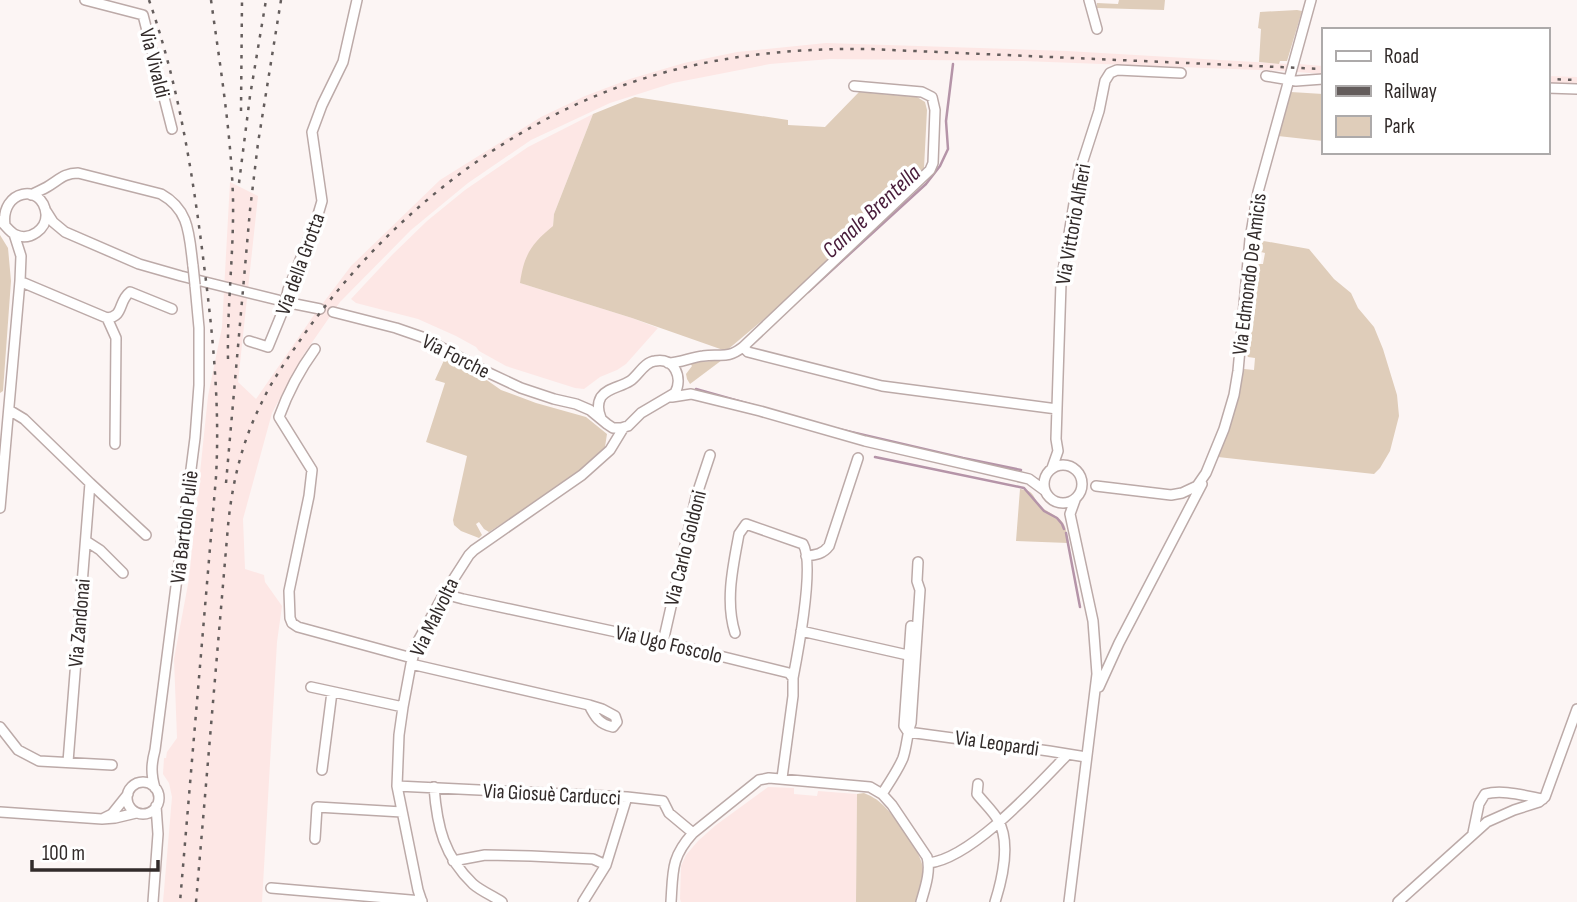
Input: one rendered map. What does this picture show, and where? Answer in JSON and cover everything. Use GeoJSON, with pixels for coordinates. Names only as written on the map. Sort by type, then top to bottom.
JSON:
{"type":"FeatureCollection","features":[{"type":"Feature","properties":{"kind":"street","name":"Via Vivaldi"},"geometry":{"type":"LineString","coordinates":[[85,0],[143,15],[172,128]]}},
{"type":"Feature","properties":{"kind":"street","name":"Via della Grotta"},"geometry":{"type":"LineString","coordinates":[[249,341],[268,347],[317,218],[322,201],[312,139],[315,122],[343,62],[357,0]]}},
{"type":"Feature","properties":{"kind":"street"},"geometry":{"type":"LineString","coordinates":[[1088,0],[1097,29]]}},
{"type":"Feature","properties":{"kind":"street","name":"Via Edmondo De Amicis"},"geometry":{"type":"LineString","coordinates":[[1094,701],[1119,643],[1193,503],[1224,429],[1236,387],[1253,218],[1264,167],[1311,0]]}},
{"type":"Feature","properties":{"kind":"street","name":"Via Vittorio Alfieri"},"geometry":{"type":"LineString","coordinates":[[1051,469],[1058,451],[1056,439],[1061,283],[1079,173],[1099,111],[1105,81],[1110,73],[1116,70],[1181,73]]}},
{"type":"Feature","properties":{"kind":"street"},"geometry":{"type":"LineString","coordinates":[[1266,76],[1296,81],[1322,79]]}},
{"type":"Feature","properties":{"kind":"street"},"geometry":{"type":"LineString","coordinates":[[668,363],[702,356],[727,356],[743,348],[932,167],[935,110],[932,97],[922,92],[854,86]]}},
{"type":"Feature","properties":{"kind":"street"},"geometry":{"type":"LineString","coordinates":[[1549,88],[1577,89]]}},
{"type":"Feature","properties":{"kind":"street","name":"Via Bartolo Puliè"},"geometry":{"type":"LineString","coordinates":[[31,195],[69,173],[78,173],[161,194],[180,209],[187,226],[200,328],[199,384],[195,438],[151,767],[155,788]]}},
{"type":"Feature","properties":{"kind":"street"},"geometry":{"type":"LineString","coordinates":[[21,257],[46,219],[48,187]]}},
{"type":"Feature","properties":{"kind":"street"},"geometry":{"type":"LineString","coordinates":[[65,232],[22,237],[14,234],[3,223],[4,203],[19,194],[31,195],[38,199],[53,222],[65,232],[139,264],[285,304],[320,309]]}},
{"type":"Feature","properties":{"kind":"street"},"geometry":{"type":"LineString","coordinates":[[0,508],[21,257],[14,234]]}},
{"type":"Feature","properties":{"kind":"street"},"geometry":{"type":"LineString","coordinates":[[24,283],[107,318],[118,315],[125,296],[130,292],[172,309]]}},
{"type":"Feature","properties":{"kind":"street","name":"Via Forche"},"geometry":{"type":"LineString","coordinates":[[333,312],[422,337],[520,388],[576,404],[617,428],[624,427]]}},
{"type":"Feature","properties":{"kind":"street"},"geometry":{"type":"LineString","coordinates":[[107,318],[116,338],[115,444]]}},
{"type":"Feature","properties":{"kind":"street"},"geometry":{"type":"LineString","coordinates":[[743,348],[748,352],[882,386],[1057,409]]}},
{"type":"Feature","properties":{"kind":"street"},"geometry":{"type":"LineString","coordinates":[[315,349],[300,370],[279,417],[312,470],[289,591],[292,623],[412,661],[589,705]]}},
{"type":"Feature","properties":{"kind":"street","name":"Via Forche"},"geometry":{"type":"LineString","coordinates":[[576,404],[586,404],[601,398],[608,391],[629,382],[648,363],[656,360],[668,363]]}},
{"type":"Feature","properties":{"kind":"street"},"geometry":{"type":"LineString","coordinates":[[670,398],[677,390],[681,370],[687,361]]}},
{"type":"Feature","properties":{"kind":"street"},"geometry":{"type":"LineString","coordinates":[[668,363],[676,369],[679,380],[691,394]]}},
{"type":"Feature","properties":{"kind":"street"},"geometry":{"type":"LineString","coordinates":[[624,427],[648,408],[670,398],[691,394],[864,441],[1029,479],[1070,514]]}},
{"type":"Feature","properties":{"kind":"street"},"geometry":{"type":"LineString","coordinates":[[601,398],[598,408],[612,438],[612,446]]}},
{"type":"Feature","properties":{"kind":"street"},"geometry":{"type":"LineString","coordinates":[[9,410],[24,419],[146,535]]}},
{"type":"Feature","properties":{"kind":"street","name":"Via Malvolta"},"geometry":{"type":"LineString","coordinates":[[422,902],[397,786],[403,707],[412,661],[421,636],[458,569],[474,550],[582,475],[606,454],[624,427]]}},
{"type":"Feature","properties":{"kind":"street"},"geometry":{"type":"LineString","coordinates":[[1058,451],[1068,465]]}},
{"type":"Feature","properties":{"kind":"street","name":"Via Carlo Goldoni"},"geometry":{"type":"LineString","coordinates":[[663,642],[696,497],[710,455]]}},
{"type":"Feature","properties":{"kind":"street"},"geometry":{"type":"LineString","coordinates":[[807,556],[817,555],[829,546],[858,458]]}},
{"type":"Feature","properties":{"kind":"street"},"geometry":{"type":"LineString","coordinates":[[1029,479],[1060,464],[1068,465],[1096,486],[1172,495],[1184,504],[1184,517]]}},
{"type":"Feature","properties":{"kind":"street"},"geometry":{"type":"LineString","coordinates":[[1044,490],[1044,483],[1051,469]]}},
{"type":"Feature","properties":{"kind":"street"},"geometry":{"type":"LineString","coordinates":[[1143,491],[1182,488],[1208,470]]}},
{"type":"Feature","properties":{"kind":"street"},"geometry":{"type":"LineString","coordinates":[[1172,495],[1197,486],[1208,470]]}},
{"type":"Feature","properties":{"kind":"street"},"geometry":{"type":"LineString","coordinates":[[1082,477],[1083,483],[1070,514],[1096,647],[1101,653],[1107,654],[1114,651],[1119,643]]}},
{"type":"Feature","properties":{"kind":"street","name":"Via Zandonai"},"geometry":{"type":"LineString","coordinates":[[68,762],[90,483]]}},
{"type":"Feature","properties":{"kind":"street"},"geometry":{"type":"LineString","coordinates":[[1056,502],[1069,503],[1096,486]]}},
{"type":"Feature","properties":{"kind":"street"},"geometry":{"type":"LineString","coordinates":[[736,633],[731,616],[731,578],[739,534],[743,527],[746,524],[803,544],[807,556],[806,595],[782,778]]}},
{"type":"Feature","properties":{"kind":"street"},"geometry":{"type":"LineString","coordinates":[[86,541],[100,550],[123,573]]}},
{"type":"Feature","properties":{"kind":"street"},"geometry":{"type":"LineString","coordinates":[[882,794],[902,760],[911,723],[912,656],[920,590],[917,581],[919,562]]}},
{"type":"Feature","properties":{"kind":"street","name":"Via Ugo Foscolo"},"geometry":{"type":"LineString","coordinates":[[444,594],[784,671],[793,678]]}},
{"type":"Feature","properties":{"kind":"street"},"geometry":{"type":"LineString","coordinates":[[802,631],[912,656]]}},
{"type":"Feature","properties":{"kind":"street","name":"Via Edmondo De Amicis"},"geometry":{"type":"LineString","coordinates":[[1069,902],[1097,674],[1096,647]]}},
{"type":"Feature","properties":{"kind":"street"},"geometry":{"type":"LineString","coordinates":[[311,687],[403,707]]}},
{"type":"Feature","properties":{"kind":"street"},"geometry":{"type":"LineString","coordinates":[[323,770],[331,692]]}},
{"type":"Feature","properties":{"kind":"street"},"geometry":{"type":"LineString","coordinates":[[1398,902],[1486,822],[1539,802],[1545,797],[1577,709]]}},
{"type":"Feature","properties":{"kind":"street"},"geometry":{"type":"LineString","coordinates":[[0,727],[18,750],[39,761],[112,765]]}},
{"type":"Feature","properties":{"kind":"street","name":"Via Leopardi"},"geometry":{"type":"LineString","coordinates":[[908,732],[1086,757]]}},
{"type":"Feature","properties":{"kind":"street"},"geometry":{"type":"LineString","coordinates":[[929,863],[955,853],[1000,822],[1067,755]]}},
{"type":"Feature","properties":{"kind":"street","name":"Via Bartolo Puliè"},"geometry":{"type":"LineString","coordinates":[[138,783],[151,767]]}},
{"type":"Feature","properties":{"kind":"street"},"geometry":{"type":"LineString","coordinates":[[671,902],[673,864],[693,833],[761,779],[782,778],[870,788],[882,794],[925,852],[929,863],[921,902]]}},
{"type":"Feature","properties":{"kind":"street"},"geometry":{"type":"LineString","coordinates":[[102,819],[112,814],[131,787],[145,782],[155,788],[159,795],[156,806],[158,834],[153,902]]}},
{"type":"Feature","properties":{"kind":"street"},"geometry":{"type":"LineString","coordinates":[[978,784],[977,794],[1000,822],[1005,858],[996,902]]}},
{"type":"Feature","properties":{"kind":"street","name":"Via Giosuè Carducci"},"geometry":{"type":"LineString","coordinates":[[397,786],[663,801],[669,813],[693,833]]}},
{"type":"Feature","properties":{"kind":"street"},"geometry":{"type":"LineString","coordinates":[[434,788],[439,825],[446,849],[453,861],[475,885],[502,902]]}},
{"type":"Feature","properties":{"kind":"street"},"geometry":{"type":"LineString","coordinates":[[1472,833],[1479,804],[1485,794],[1509,793],[1543,799]]}},
{"type":"Feature","properties":{"kind":"street"},"geometry":{"type":"LineString","coordinates":[[128,794],[128,803],[132,810],[153,822],[158,834]]}},
{"type":"Feature","properties":{"kind":"street"},"geometry":{"type":"LineString","coordinates":[[583,902],[606,865],[627,797]]}},
{"type":"Feature","properties":{"kind":"street"},"geometry":{"type":"LineString","coordinates":[[0,813],[102,819],[151,811],[156,806]]}},
{"type":"Feature","properties":{"kind":"street"},"geometry":{"type":"LineString","coordinates":[[315,839],[317,807],[402,812]]}},
{"type":"Feature","properties":{"kind":"street"},"geometry":{"type":"LineString","coordinates":[[453,861],[485,855],[593,859],[606,865]]}},
{"type":"Feature","properties":{"kind":"street"},"geometry":{"type":"LineString","coordinates":[[271,888],[422,902]]}},
{"type":"Feature","properties":{"kind":"shaded area"},"geometry":{"type":"Polygon","coordinates":[[[826,43],[1067,51],[1289,64],[1287,71],[1023,61],[830,59],[770,64],[673,83],[610,103],[531,140],[468,183],[411,230],[340,302],[304,354],[272,413],[243,519],[245,569],[264,575],[265,582],[282,606],[277,642],[262,902],[163,902],[172,797],[169,783],[163,774],[164,758],[177,738],[174,659],[189,579],[208,396],[222,327],[230,182],[258,196],[238,382],[256,399],[351,266],[440,180],[541,117],[630,79],[684,63],[737,52],[826,43]]]}},
{"type":"Feature","properties":{"kind":"shaded area"},"geometry":{"type":"Polygon","coordinates":[[[1299,64],[1322,66],[1322,74],[1297,72],[1299,64]]]}},
{"type":"Feature","properties":{"kind":"shaded area"},"geometry":{"type":"Polygon","coordinates":[[[1549,76],[1577,77],[1577,85],[1549,84],[1549,76]]]}},
{"type":"Feature","properties":{"kind":"shaded area"},"geometry":{"type":"Polygon","coordinates":[[[593,114],[554,214],[553,226],[520,283],[658,328],[626,364],[600,377],[584,389],[575,388],[506,366],[456,336],[418,319],[356,303],[351,299],[427,221],[465,190],[528,147],[593,114]]]}},
{"type":"Feature","properties":{"kind":"shaded area"},"geometry":{"type":"Polygon","coordinates":[[[768,787],[794,788],[794,794],[817,796],[818,791],[857,794],[856,902],[681,902],[681,866],[686,855],[716,825],[768,787]]]}},
{"type":"Feature","properties":{"kind":"green space"},"geometry":{"type":"Polygon","coordinates":[[[1119,0],[1165,0],[1164,10],[1097,8],[1097,3],[1118,4],[1119,0]]]}},
{"type":"Feature","properties":{"kind":"green space"},"geometry":{"type":"Polygon","coordinates":[[[1302,11],[1287,61],[1280,61],[1279,64],[1259,62],[1260,12],[1302,11]]]}},
{"type":"Feature","properties":{"kind":"green space"},"geometry":{"type":"Polygon","coordinates":[[[859,92],[917,97],[925,102],[927,110],[924,168],[777,308],[726,351],[520,283],[530,251],[553,226],[554,214],[593,114],[635,97],[788,120],[788,125],[825,127],[859,92]]]}},
{"type":"Feature","properties":{"kind":"green space"},"geometry":{"type":"Polygon","coordinates":[[[1291,92],[1322,94],[1322,141],[1278,136],[1291,92]]]}},
{"type":"Feature","properties":{"kind":"green space"},"geometry":{"type":"Polygon","coordinates":[[[0,235],[8,248],[11,281],[3,391],[0,393],[0,235]]]}},
{"type":"Feature","properties":{"kind":"green space"},"geometry":{"type":"Polygon","coordinates":[[[1258,240],[1309,249],[1334,279],[1351,293],[1358,308],[1374,327],[1397,395],[1399,416],[1390,451],[1374,474],[1218,457],[1229,426],[1242,371],[1254,370],[1255,358],[1247,355],[1255,266],[1263,264],[1265,253],[1257,251],[1258,240]]]}},
{"type":"Feature","properties":{"kind":"green space"},"geometry":{"type":"Polygon","coordinates":[[[445,358],[481,376],[501,390],[586,417],[607,434],[600,457],[489,532],[479,522],[476,524],[482,535],[479,538],[461,531],[454,525],[453,520],[467,456],[426,442],[445,383],[435,380],[445,358]]]}},
{"type":"Feature","properties":{"kind":"green space"},"geometry":{"type":"Polygon","coordinates":[[[722,360],[690,384],[686,374],[692,366],[690,363],[722,360]]]}},
{"type":"Feature","properties":{"kind":"green space"},"geometry":{"type":"Polygon","coordinates":[[[1020,489],[1031,493],[1041,507],[1062,521],[1068,543],[1016,541],[1020,489]]]}},
{"type":"Feature","properties":{"kind":"green space"},"geometry":{"type":"Polygon","coordinates":[[[864,793],[888,810],[919,855],[923,870],[917,902],[856,902],[857,794],[864,793]]]}},
{"type":"Feature","properties":{"kind":"waterway","name":"Canale Brentella"},"geometry":{"type":"LineString","coordinates":[[808,292],[926,184],[940,166],[948,149],[946,121],[953,64]]}},
{"type":"Feature","properties":{"kind":"waterway"},"geometry":{"type":"LineString","coordinates":[[696,389],[753,405]]}},
{"type":"Feature","properties":{"kind":"waterway"},"geometry":{"type":"LineString","coordinates":[[834,428],[1021,470]]}},
{"type":"Feature","properties":{"kind":"waterway"},"geometry":{"type":"LineString","coordinates":[[875,457],[1024,488],[1044,511],[1057,518],[1064,529]]}},
{"type":"Feature","properties":{"kind":"waterway"},"geometry":{"type":"LineString","coordinates":[[1066,533],[1080,607]]}},
{"type":"Feature","properties":{"kind":"railway"},"geometry":{"type":"LineString","coordinates":[[149,0],[169,65],[190,164],[213,345],[216,397],[216,477],[180,902]]}},
{"type":"Feature","properties":{"kind":"railway"},"geometry":{"type":"LineString","coordinates":[[211,0],[232,173],[228,359]]}},
{"type":"Feature","properties":{"kind":"railway"},"geometry":{"type":"LineString","coordinates":[[241,111],[242,0]]}},
{"type":"Feature","properties":{"kind":"railway"},"geometry":{"type":"LineString","coordinates":[[239,183],[266,0]]}},
{"type":"Feature","properties":{"kind":"railway"},"geometry":{"type":"LineString","coordinates":[[226,483],[250,210],[281,0]]}},
{"type":"Feature","properties":{"kind":"railway"},"geometry":{"type":"LineString","coordinates":[[196,902],[230,510],[235,479],[248,433],[275,378],[334,295],[405,219],[444,186],[486,155],[576,104],[654,75],[745,56],[807,50],[869,49],[1322,69]]}},
{"type":"Feature","properties":{"kind":"railway"},"geometry":{"type":"LineString","coordinates":[[1549,79],[1577,80]]}}]}
